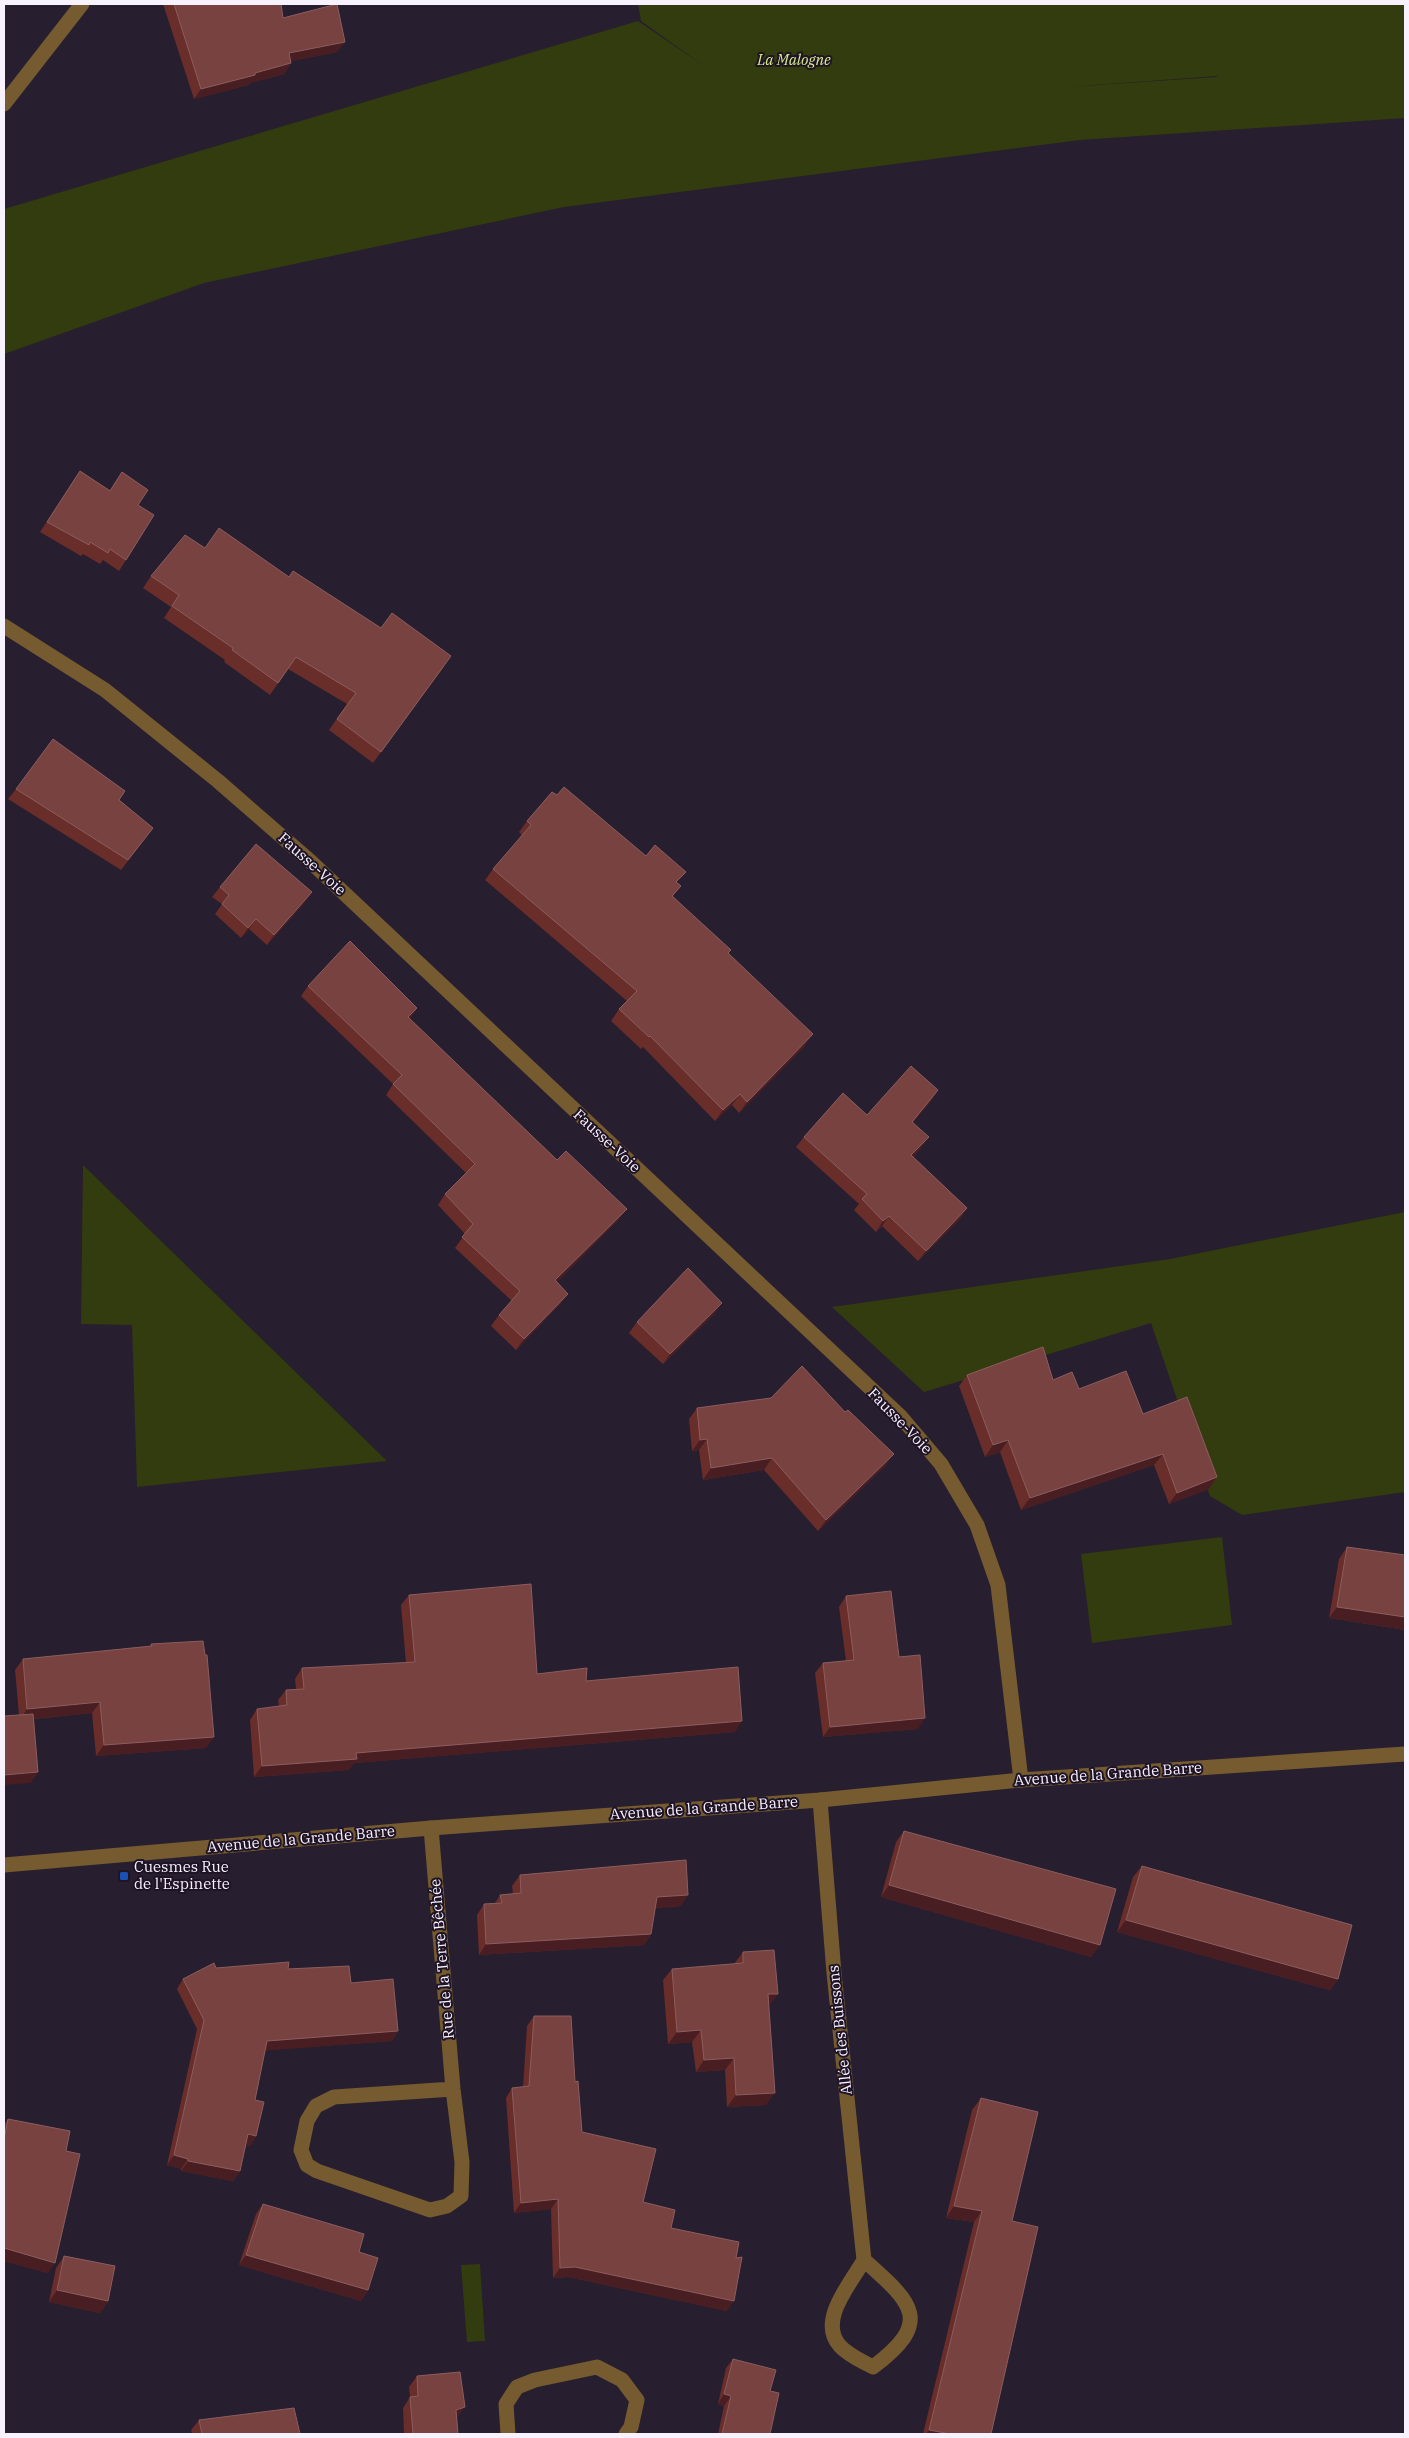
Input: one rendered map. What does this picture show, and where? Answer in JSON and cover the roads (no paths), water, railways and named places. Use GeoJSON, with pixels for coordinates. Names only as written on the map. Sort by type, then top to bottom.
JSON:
{"type":"FeatureCollection","features":[{"type":"Feature","properties":{"kind":"street"},"geometry":{"type":"LineString","coordinates":[[4,104],[82,4]]}},
{"type":"Feature","properties":{"kind":"street","name":"Fausse-Voie"},"geometry":{"type":"LineString","coordinates":[[4,626],[105,690],[254,812],[318,869],[901,1417],[940,1464],[978,1525],[998,1585],[1021,1780]]}},
{"type":"Feature","properties":{"kind":"street","name":"Avenue de la Grande Barre"},"geometry":{"type":"LineString","coordinates":[[4,1865],[431,1828],[820,1800],[1021,1780],[1405,1754]]}},
{"type":"Feature","properties":{"kind":"street","name":"Allée des Buissons"},"geometry":{"type":"LineString","coordinates":[[820,1800],[834,1973],[864,2260]]}},
{"type":"Feature","properties":{"kind":"street","name":"Rue de la Terre Bêchée"},"geometry":{"type":"LineString","coordinates":[[431,1828],[453,2090],[462,2162],[460,2196],[447,2206],[430,2210],[317,2171],[307,2165],[301,2150],[307,2121],[316,2106],[334,2097],[453,2090]]}},
{"type":"Feature","properties":{"kind":"street"},"geometry":{"type":"LineString","coordinates":[[864,2260],[904,2298],[911,2318],[906,2335],[896,2350],[873,2367],[854,2357],[840,2346],[831,2331],[835,2310],[864,2260]]}},
{"type":"Feature","properties":{"kind":"street"},"geometry":{"type":"LineString","coordinates":[[508,2434],[506,2404],[517,2387],[535,2380],[597,2367],[622,2380],[637,2400],[631,2427],[626,2434]]}},
{"type":"Feature","properties":{"kind":"place","name":"Cuesmes Rue de l'Espinette"},"geometry":{"type":"Point","coordinates":[124,1876]}},
{"type":"Feature","properties":{"kind":"park label","name":"La Malogne"},"geometry":{"type":"Point","coordinates":[794,60]}}]}
